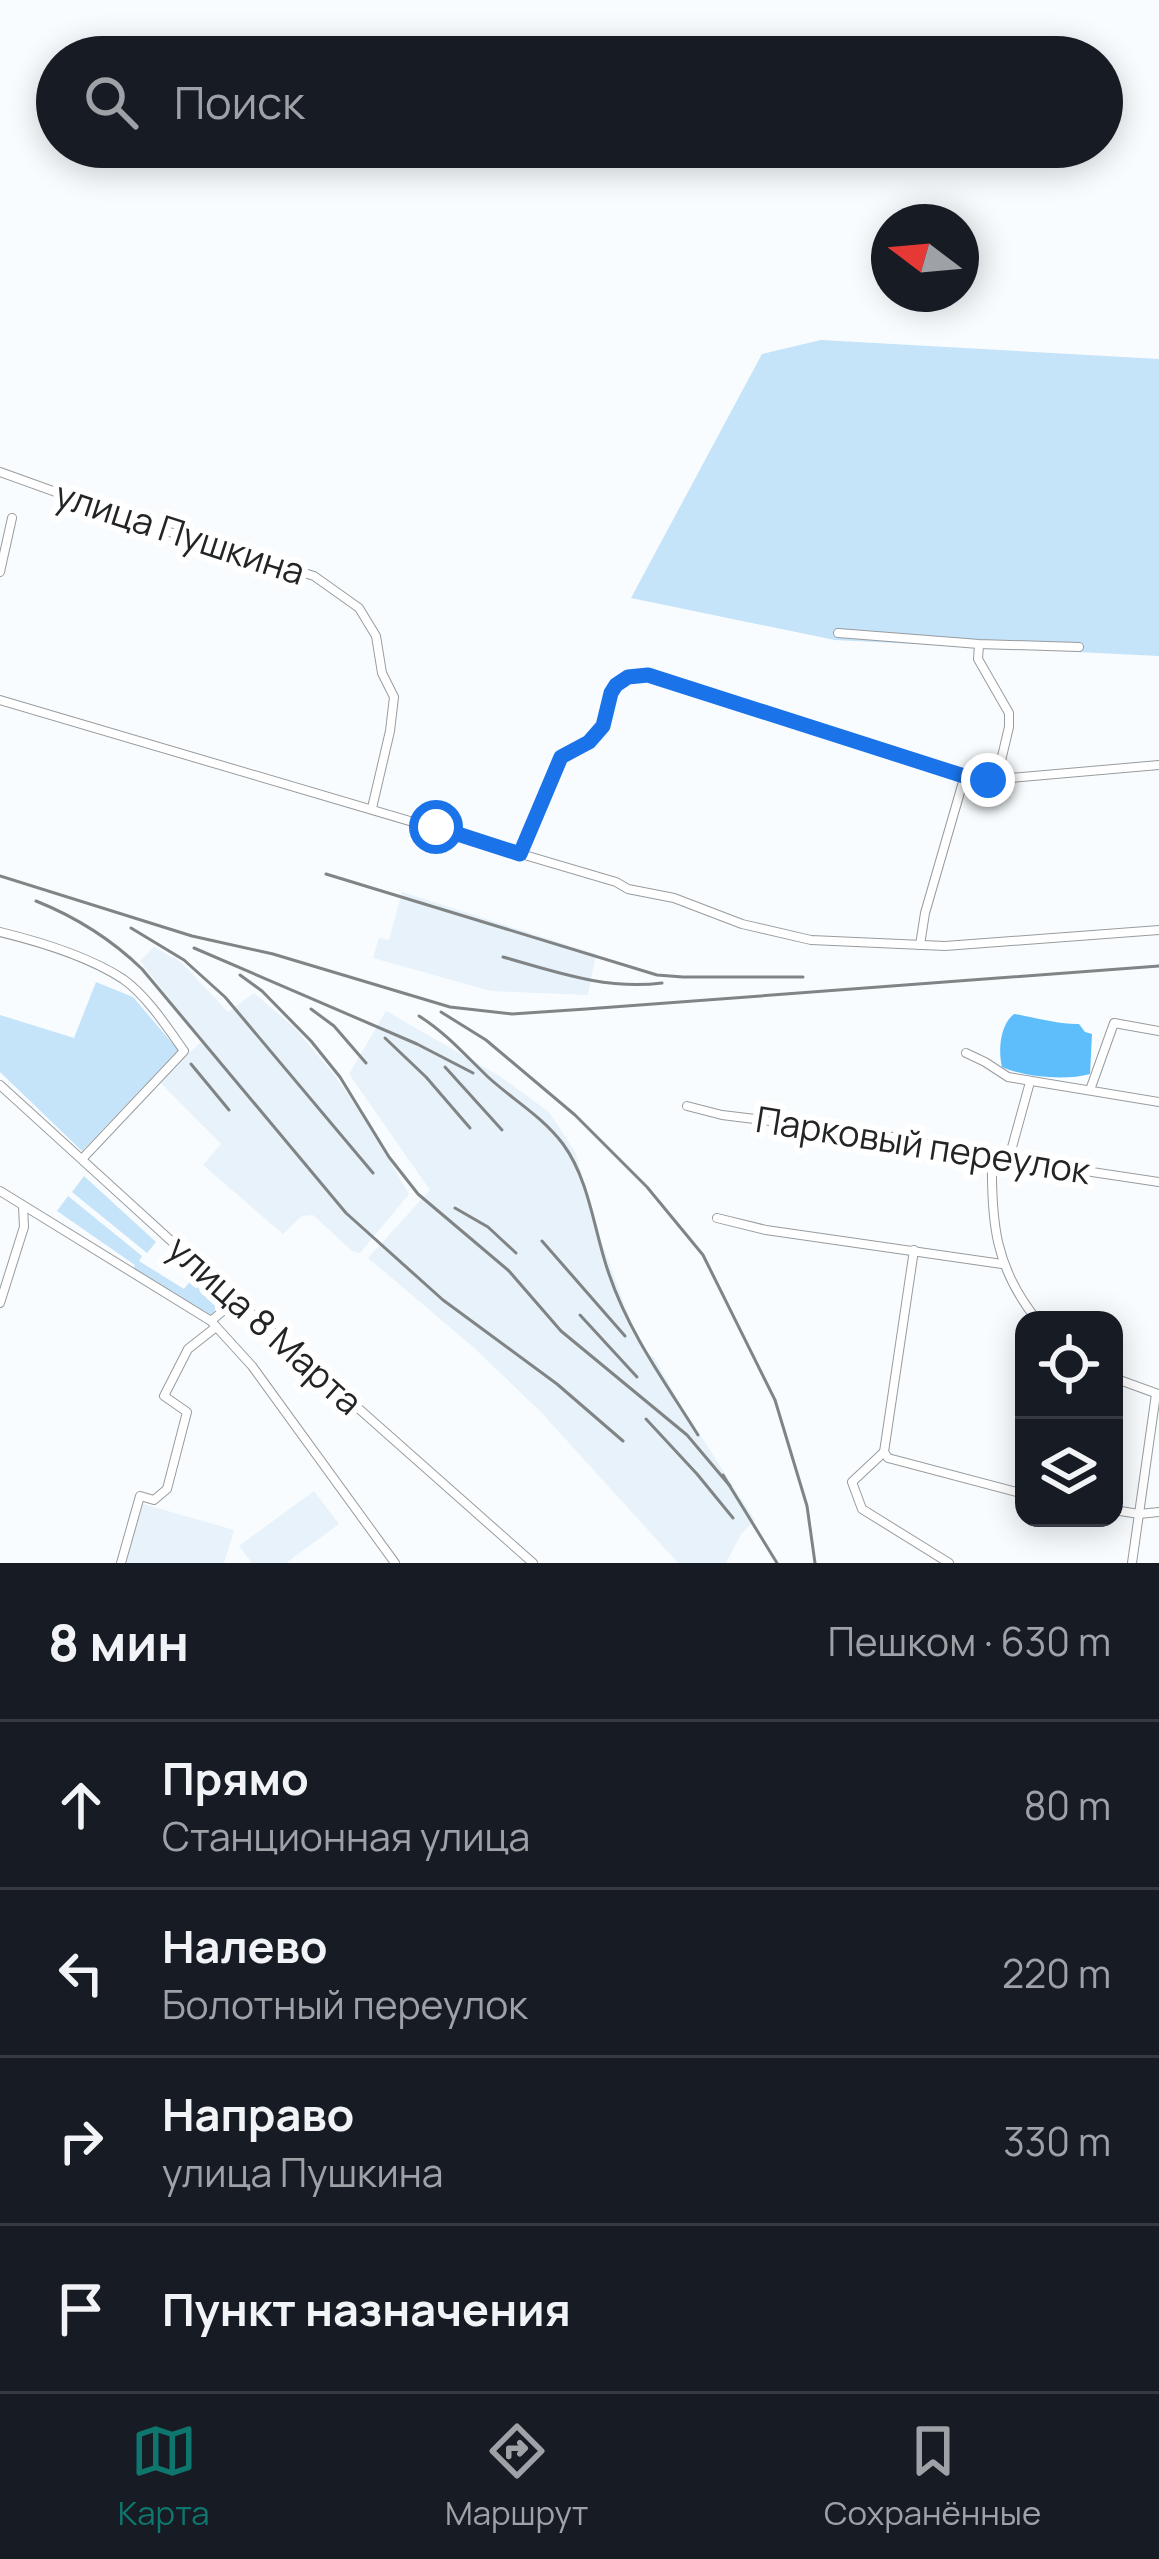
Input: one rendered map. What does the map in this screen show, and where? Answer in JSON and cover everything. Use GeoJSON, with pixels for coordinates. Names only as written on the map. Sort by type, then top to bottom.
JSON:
{"type":"FeatureCollection","features":[{"type":"Feature","properties":{"kind":"street","name":"улица Пушкина"},"geometry":{"type":"LineString","coordinates":[[0,472],[314,576],[359,608],[376,636],[382,673],[394,697],[372,808]]}},
{"type":"Feature","properties":{"kind":"street"},"geometry":{"type":"LineString","coordinates":[[0,572],[13,518]]}},
{"type":"Feature","properties":{"kind":"street"},"geometry":{"type":"LineString","coordinates":[[838,633],[1079,647]]}},
{"type":"Feature","properties":{"kind":"street"},"geometry":{"type":"LineString","coordinates":[[979,644],[978,659],[1009,713],[1000,765],[988,780]]}},
{"type":"Feature","properties":{"kind":"street"},"geometry":{"type":"LineString","coordinates":[[520,854],[561,757],[589,742],[603,726],[611,693],[628,677],[648,675],[988,780],[1159,765]]}},
{"type":"Feature","properties":{"kind":"street"},"geometry":{"type":"LineString","coordinates":[[0,700],[372,808],[628,889],[674,898],[742,924],[811,940],[946,946],[1159,930]]}},
{"type":"Feature","properties":{"kind":"street"},"geometry":{"type":"LineString","coordinates":[[920,945],[964,776]]}},
{"type":"Feature","properties":{"kind":"street"},"geometry":{"type":"LineString","coordinates":[[0,932],[82,959],[126,981],[184,1051],[82,1159]]}},
{"type":"Feature","properties":{"kind":"street"},"geometry":{"type":"LineString","coordinates":[[1090,1090],[1114,1024],[1159,1031]]}},
{"type":"Feature","properties":{"kind":"street"},"geometry":{"type":"LineString","coordinates":[[966,1053],[1008,1077],[1159,1102]]}},
{"type":"Feature","properties":{"kind":"street"},"geometry":{"type":"LineString","coordinates":[[1009,1158],[1030,1082]]}},
{"type":"Feature","properties":{"kind":"street","name":"улица 8 Марта"},"geometry":{"type":"LineString","coordinates":[[0,1085],[533,1563]]}},
{"type":"Feature","properties":{"kind":"street","name":"Парковый переулок"},"geometry":{"type":"LineString","coordinates":[[687,1106],[1159,1182]]}},
{"type":"Feature","properties":{"kind":"street"},"geometry":{"type":"LineString","coordinates":[[992,1157],[992,1202],[1002,1264],[1030,1311]]}},
{"type":"Feature","properties":{"kind":"street"},"geometry":{"type":"LineString","coordinates":[[0,1191],[214,1324],[252,1366],[395,1563]]}},
{"type":"Feature","properties":{"kind":"street"},"geometry":{"type":"LineString","coordinates":[[0,1303],[24,1227],[22,1205]]}},
{"type":"Feature","properties":{"kind":"street"},"geometry":{"type":"LineString","coordinates":[[717,1218],[766,1230],[1002,1264]]}},
{"type":"Feature","properties":{"kind":"street"},"geometry":{"type":"LineString","coordinates":[[914,1250],[884,1452],[852,1482],[862,1509],[949,1563]]}},
{"type":"Feature","properties":{"kind":"street"},"geometry":{"type":"LineString","coordinates":[[121,1563],[140,1496],[154,1500],[167,1489],[187,1412],[164,1396],[188,1349],[236,1300]]}},
{"type":"Feature","properties":{"kind":"street"},"geometry":{"type":"LineString","coordinates":[[1123,1381],[1158,1394],[1132,1563]]}},
{"type":"Feature","properties":{"kind":"street"},"geometry":{"type":"LineString","coordinates":[[884,1452],[888,1458],[1015,1492]]}},
{"type":"Feature","properties":{"kind":"street"},"geometry":{"type":"LineString","coordinates":[[1123,1511],[1159,1513]]}},
{"type":"Feature","properties":{"kind":"shaded area"},"geometry":{"type":"Polygon","coordinates":[[[821,340],[1159,359],[1159,656],[835,640],[631,598],[762,354],[821,340]]]}},
{"type":"Feature","properties":{"kind":"shaded area"},"geometry":{"type":"Polygon","coordinates":[[[402,892],[596,954],[588,995],[491,991],[373,958],[379,938],[389,940],[402,892]]]}},
{"type":"Feature","properties":{"kind":"shaded area"},"geometry":{"type":"Polygon","coordinates":[[[154,947],[181,962],[228,1012],[254,993],[295,1028],[365,1119],[409,1194],[360,1253],[313,1215],[302,1216],[283,1234],[203,1165],[221,1144],[159,1081],[202,1041],[140,961],[154,947]]]}},
{"type":"Feature","properties":{"kind":"shaded area"},"geometry":{"type":"Polygon","coordinates":[[[96,982],[133,997],[178,1050],[82,1151],[0,1072],[0,1015],[74,1038],[96,982]]]}},
{"type":"Feature","properties":{"kind":"shaded area"},"geometry":{"type":"Polygon","coordinates":[[[386,1011],[501,1077],[549,1112],[575,1152],[630,1320],[647,1354],[654,1357],[755,1520],[741,1534],[726,1563],[678,1563],[540,1411],[368,1258],[430,1190],[349,1074],[386,1011]]]}},
{"type":"Feature","properties":{"kind":"shaded area"},"geometry":{"type":"Polygon","coordinates":[[[84,1176],[156,1242],[147,1253],[72,1192],[84,1176]]]}},
{"type":"Feature","properties":{"kind":"shaded area"},"geometry":{"type":"Polygon","coordinates":[[[68,1196],[142,1256],[139,1261],[184,1289],[193,1278],[220,1306],[209,1316],[133,1270],[135,1265],[57,1211],[68,1196]]]}},
{"type":"Feature","properties":{"kind":"shaded area"},"geometry":{"type":"Polygon","coordinates":[[[314,1491],[339,1524],[286,1563],[252,1563],[239,1546],[314,1491]]]}},
{"type":"Feature","properties":{"kind":"shaded area"},"geometry":{"type":"Polygon","coordinates":[[[143,1504],[234,1530],[224,1563],[125,1563],[143,1504]]]}},
{"type":"Feature","properties":{"kind":"water"},"geometry":{"type":"Polygon","coordinates":[[[1014,1014],[1079,1024],[1092,1034],[1090,1074],[1045,1077],[1002,1067],[1001,1038],[1014,1014]]]}},
{"type":"Feature","properties":{"kind":"railway"},"geometry":{"type":"LineString","coordinates":[[326,874],[657,975],[803,977]]}},
{"type":"Feature","properties":{"kind":"railway"},"geometry":{"type":"LineString","coordinates":[[0,876],[192,936],[273,954],[450,1007],[512,1014],[1159,966]]}},
{"type":"Feature","properties":{"kind":"railway"},"geometry":{"type":"LineString","coordinates":[[36,901],[92,930],[142,969],[346,1213],[443,1300],[557,1384],[623,1441]]}},
{"type":"Feature","properties":{"kind":"railway"},"geometry":{"type":"LineString","coordinates":[[131,928],[184,960],[225,997],[373,1173]]}},
{"type":"Feature","properties":{"kind":"railway"},"geometry":{"type":"LineString","coordinates":[[194,948],[473,1073]]}},
{"type":"Feature","properties":{"kind":"railway"},"geometry":{"type":"LineString","coordinates":[[503,957],[601,982],[662,983]]}},
{"type":"Feature","properties":{"kind":"railway"},"geometry":{"type":"LineString","coordinates":[[240,975],[311,1041],[418,1194],[509,1271],[561,1331],[687,1435],[730,1486]]}},
{"type":"Feature","properties":{"kind":"railway"},"geometry":{"type":"LineString","coordinates":[[311,1009],[334,1026],[366,1063]]}},
{"type":"Feature","properties":{"kind":"railway"},"geometry":{"type":"LineString","coordinates":[[441,1012],[486,1040],[575,1115],[647,1187],[703,1255],[775,1400],[807,1506],[815,1563]]}},
{"type":"Feature","properties":{"kind":"railway"},"geometry":{"type":"LineString","coordinates":[[419,1016],[563,1144],[579,1174],[627,1317],[698,1435]]}},
{"type":"Feature","properties":{"kind":"railway"},"geometry":{"type":"LineString","coordinates":[[385,1038],[470,1128]]}},
{"type":"Feature","properties":{"kind":"railway"},"geometry":{"type":"LineString","coordinates":[[191,1064],[229,1110]]}},
{"type":"Feature","properties":{"kind":"railway"},"geometry":{"type":"LineString","coordinates":[[445,1067],[502,1130]]}},
{"type":"Feature","properties":{"kind":"railway"},"geometry":{"type":"LineString","coordinates":[[455,1208],[488,1227],[516,1253]]}},
{"type":"Feature","properties":{"kind":"railway"},"geometry":{"type":"LineString","coordinates":[[542,1241],[625,1336]]}},
{"type":"Feature","properties":{"kind":"railway"},"geometry":{"type":"LineString","coordinates":[[580,1315],[637,1377]]}},
{"type":"Feature","properties":{"kind":"railway"},"geometry":{"type":"LineString","coordinates":[[646,1419],[733,1518]]}},
{"type":"Feature","properties":{"kind":"railway"},"geometry":{"type":"LineString","coordinates":[[723,1475],[777,1563]]}},
{"type":"Feature","properties":{"kind":"route"},"geometry":{"type":"LineString","coordinates":[[436,827],[520,854],[561,757],[589,742],[603,726],[616,685],[628,677],[648,675],[988,780]]}}]}
